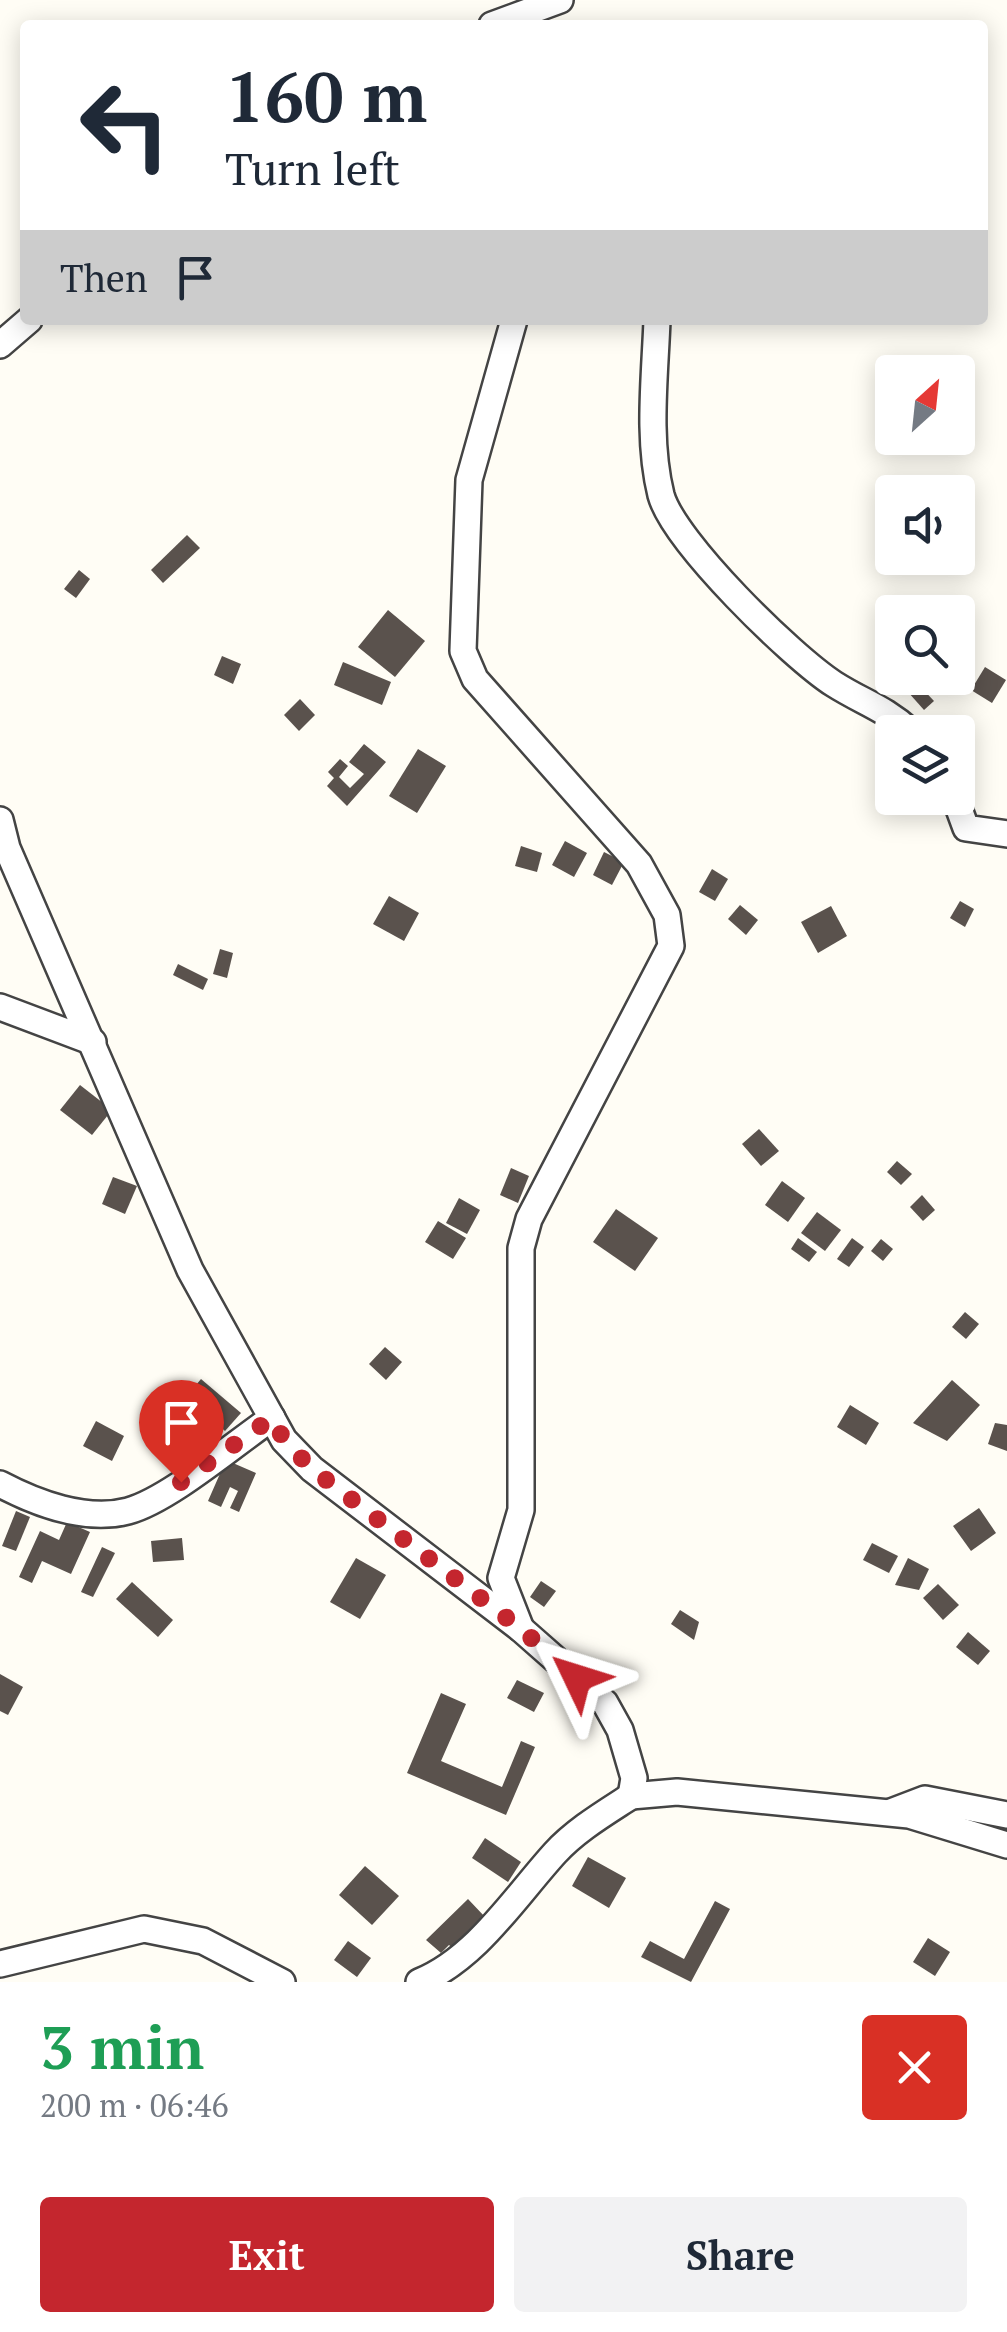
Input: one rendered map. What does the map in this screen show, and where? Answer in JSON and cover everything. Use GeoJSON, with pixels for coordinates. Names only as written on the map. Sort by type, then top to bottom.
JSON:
{"type":"FeatureCollection","features":[{"type":"Feature","properties":{"kind":"street"},"geometry":{"type":"LineString","coordinates":[[506,20],[560,0]]}},
{"type":"Feature","properties":{"kind":"street"},"geometry":{"type":"LineString","coordinates":[[0,345],[23,325]]}},
{"type":"Feature","properties":{"kind":"street"},"geometry":{"type":"LineString","coordinates":[[513,325],[469,480],[463,651],[475,678],[639,864],[668,915],[671,946],[529,1219],[521,1248],[521,1510],[500,1578],[521,1629]]}},
{"type":"Feature","properties":{"kind":"street"},"geometry":{"type":"LineString","coordinates":[[657,325],[653,414],[662,497],[708,566],[771,628],[834,684],[892,715]]}},
{"type":"Feature","properties":{"kind":"street"},"geometry":{"type":"LineString","coordinates":[[961,815],[966,828],[1007,834]]}},
{"type":"Feature","properties":{"kind":"street"},"geometry":{"type":"LineString","coordinates":[[0,820],[7,848],[190,1270],[284,1440],[312,1469],[521,1629],[605,1704],[620,1730],[634,1778],[631,1796]]}},
{"type":"Feature","properties":{"kind":"street"},"geometry":{"type":"LineString","coordinates":[[0,1007],[93,1042]]}},
{"type":"Feature","properties":{"kind":"street"},"geometry":{"type":"LineString","coordinates":[[0,1484],[36,1502],[71,1511],[127,1511],[181,1482],[272,1418]]}},
{"type":"Feature","properties":{"kind":"street"},"geometry":{"type":"LineString","coordinates":[[435,1979],[513,1905],[558,1850],[631,1796],[677,1792],[888,1813],[988,1835],[1007,1844]]}},
{"type":"Feature","properties":{"kind":"street"},"geometry":{"type":"LineString","coordinates":[[888,1813],[925,1800],[1007,1815]]}},
{"type":"Feature","properties":{"kind":"street"},"geometry":{"type":"LineString","coordinates":[[0,1964],[144,1929],[203,1941],[282,1982]]}},
{"type":"Feature","properties":{"kind":"building"},"geometry":{"type":"Polygon","coordinates":[[[187,535],[200,548],[163,583],[151,570],[187,535]]]}},
{"type":"Feature","properties":{"kind":"building"},"geometry":{"type":"Polygon","coordinates":[[[79,570],[90,579],[76,598],[64,589],[79,570]]]}},
{"type":"Feature","properties":{"kind":"building"},"geometry":{"type":"Polygon","coordinates":[[[388,610],[425,641],[395,677],[358,647],[388,610]]]}},
{"type":"Feature","properties":{"kind":"building"},"geometry":{"type":"Polygon","coordinates":[[[222,656],[241,664],[233,684],[214,675],[222,656]]]}},
{"type":"Feature","properties":{"kind":"building"},"geometry":{"type":"Polygon","coordinates":[[[343,662],[391,682],[382,705],[334,685],[343,662]]]}},
{"type":"Feature","properties":{"kind":"building"},"geometry":{"type":"Polygon","coordinates":[[[985,667],[1006,680],[992,703],[975,692],[975,683],[985,667]]]}},
{"type":"Feature","properties":{"kind":"building"},"geometry":{"type":"Polygon","coordinates":[[[911,695],[928,695],[934,701],[924,710],[911,695]]]}},
{"type":"Feature","properties":{"kind":"building"},"geometry":{"type":"Polygon","coordinates":[[[300,699],[315,715],[299,731],[284,715],[300,699]]]}},
{"type":"Feature","properties":{"kind":"building"},"geometry":{"type":"Polygon","coordinates":[[[364,744],[386,762],[347,806],[327,786],[334,778],[328,772],[340,759],[348,766],[339,777],[350,788],[364,774],[349,762],[364,744]]]}},
{"type":"Feature","properties":{"kind":"building"},"geometry":{"type":"Polygon","coordinates":[[[418,749],[446,766],[417,813],[389,796],[418,749]]]}},
{"type":"Feature","properties":{"kind":"building"},"geometry":{"type":"Polygon","coordinates":[[[565,841],[587,853],[574,877],[552,865],[565,841]]]}},
{"type":"Feature","properties":{"kind":"building"},"geometry":{"type":"Polygon","coordinates":[[[521,846],[542,853],[537,872],[515,866],[521,846]]]}},
{"type":"Feature","properties":{"kind":"building"},"geometry":{"type":"Polygon","coordinates":[[[604,852],[624,862],[612,885],[593,875],[604,852]]]}},
{"type":"Feature","properties":{"kind":"building"},"geometry":{"type":"Polygon","coordinates":[[[712,869],[728,879],[715,901],[699,892],[712,869]]]}},
{"type":"Feature","properties":{"kind":"building"},"geometry":{"type":"Polygon","coordinates":[[[389,896],[419,913],[404,941],[373,924],[389,896]]]}},
{"type":"Feature","properties":{"kind":"building"},"geometry":{"type":"Polygon","coordinates":[[[960,901],[974,909],[965,927],[950,918],[960,901]]]}},
{"type":"Feature","properties":{"kind":"building"},"geometry":{"type":"Polygon","coordinates":[[[740,905],[758,920],[746,935],[728,919],[740,905]]]}},
{"type":"Feature","properties":{"kind":"building"},"geometry":{"type":"Polygon","coordinates":[[[831,906],[847,936],[818,953],[801,922],[831,906]]]}},
{"type":"Feature","properties":{"kind":"building"},"geometry":{"type":"Polygon","coordinates":[[[220,949],[233,953],[227,978],[213,974],[220,949]]]}},
{"type":"Feature","properties":{"kind":"building"},"geometry":{"type":"Polygon","coordinates":[[[178,964],[208,979],[203,990],[173,975],[178,964]]]}},
{"type":"Feature","properties":{"kind":"building"},"geometry":{"type":"Polygon","coordinates":[[[80,1085],[112,1110],[92,1135],[60,1110],[80,1085]]]}},
{"type":"Feature","properties":{"kind":"building"},"geometry":{"type":"Polygon","coordinates":[[[759,1129],[779,1151],[761,1166],[742,1144],[759,1129]]]}},
{"type":"Feature","properties":{"kind":"building"},"geometry":{"type":"Polygon","coordinates":[[[897,1161],[912,1174],[901,1185],[887,1172],[897,1161]]]}},
{"type":"Feature","properties":{"kind":"building"},"geometry":{"type":"Polygon","coordinates":[[[511,1168],[529,1176],[518,1203],[500,1195],[511,1168]]]}},
{"type":"Feature","properties":{"kind":"building"},"geometry":{"type":"Polygon","coordinates":[[[113,1177],[137,1186],[125,1214],[102,1204],[113,1177]]]}},
{"type":"Feature","properties":{"kind":"building"},"geometry":{"type":"Polygon","coordinates":[[[782,1181],[805,1198],[788,1222],[765,1205],[782,1181]]]}},
{"type":"Feature","properties":{"kind":"building"},"geometry":{"type":"Polygon","coordinates":[[[922,1195],[935,1210],[923,1221],[910,1207],[922,1195]]]}},
{"type":"Feature","properties":{"kind":"building"},"geometry":{"type":"Polygon","coordinates":[[[459,1198],[480,1210],[467,1234],[446,1223],[459,1198]]]}},
{"type":"Feature","properties":{"kind":"building"},"geometry":{"type":"Polygon","coordinates":[[[616,1209],[658,1238],[635,1271],[593,1242],[616,1209]]]}},
{"type":"Feature","properties":{"kind":"building"},"geometry":{"type":"Polygon","coordinates":[[[817,1212],[841,1230],[825,1251],[801,1233],[817,1212]]]}},
{"type":"Feature","properties":{"kind":"building"},"geometry":{"type":"Polygon","coordinates":[[[438,1221],[466,1238],[453,1259],[425,1242],[438,1221]]]}},
{"type":"Feature","properties":{"kind":"building"},"geometry":{"type":"Polygon","coordinates":[[[798,1238],[817,1252],[809,1262],[791,1249],[798,1238]]]}},
{"type":"Feature","properties":{"kind":"building"},"geometry":{"type":"Polygon","coordinates":[[[852,1238],[864,1247],[849,1267],[837,1259],[852,1238]]]}},
{"type":"Feature","properties":{"kind":"building"},"geometry":{"type":"Polygon","coordinates":[[[881,1239],[893,1249],[883,1261],[871,1251],[881,1239]]]}},
{"type":"Feature","properties":{"kind":"building"},"geometry":{"type":"Polygon","coordinates":[[[965,1312],[979,1324],[966,1339],[952,1327],[965,1312]]]}},
{"type":"Feature","properties":{"kind":"building"},"geometry":{"type":"Polygon","coordinates":[[[385,1347],[402,1362],[386,1380],[369,1364],[385,1347]]]}},
{"type":"Feature","properties":{"kind":"building"},"geometry":{"type":"Polygon","coordinates":[[[201,1379],[241,1413],[225,1431],[186,1397],[201,1379]]]}},
{"type":"Feature","properties":{"kind":"building"},"geometry":{"type":"Polygon","coordinates":[[[952,1380],[980,1405],[947,1441],[913,1423],[952,1380]]]}},
{"type":"Feature","properties":{"kind":"building"},"geometry":{"type":"Polygon","coordinates":[[[850,1405],[879,1423],[866,1445],[837,1427],[850,1405]]]}},
{"type":"Feature","properties":{"kind":"building"},"geometry":{"type":"Polygon","coordinates":[[[96,1421],[124,1436],[112,1461],[83,1446],[96,1421]]]}},
{"type":"Feature","properties":{"kind":"building"},"geometry":{"type":"Polygon","coordinates":[[[995,1423],[1007,1425],[1007,1451],[988,1444],[995,1423]]]}},
{"type":"Feature","properties":{"kind":"building"},"geometry":{"type":"Polygon","coordinates":[[[226,1460],[256,1473],[239,1512],[230,1508],[238,1491],[230,1487],[221,1507],[208,1501],[226,1460]]]}},
{"type":"Feature","properties":{"kind":"building"},"geometry":{"type":"Polygon","coordinates":[[[979,1508],[996,1533],[971,1551],[953,1526],[979,1508]]]}},
{"type":"Feature","properties":{"kind":"building"},"geometry":{"type":"Polygon","coordinates":[[[16,1511],[30,1517],[16,1551],[2,1546],[16,1511]]]}},
{"type":"Feature","properties":{"kind":"building"},"geometry":{"type":"Polygon","coordinates":[[[67,1522],[90,1532],[71,1574],[42,1561],[32,1583],[19,1577],[40,1531],[59,1540],[67,1522]]]}},
{"type":"Feature","properties":{"kind":"building"},"geometry":{"type":"Polygon","coordinates":[[[182,1538],[184,1560],[153,1562],[151,1541],[182,1538]]]}},
{"type":"Feature","properties":{"kind":"building"},"geometry":{"type":"Polygon","coordinates":[[[872,1543],[898,1556],[889,1573],[863,1560],[872,1543]]]}},
{"type":"Feature","properties":{"kind":"building"},"geometry":{"type":"Polygon","coordinates":[[[102,1547],[115,1553],[93,1597],[81,1592],[102,1547]]]}},
{"type":"Feature","properties":{"kind":"building"},"geometry":{"type":"Polygon","coordinates":[[[356,1558],[386,1575],[360,1619],[330,1602],[356,1558]]]}},
{"type":"Feature","properties":{"kind":"building"},"geometry":{"type":"Polygon","coordinates":[[[908,1558],[929,1569],[919,1590],[895,1585],[908,1558]]]}},
{"type":"Feature","properties":{"kind":"building"},"geometry":{"type":"Polygon","coordinates":[[[541,1581],[556,1591],[544,1607],[530,1597],[541,1581]]]}},
{"type":"Feature","properties":{"kind":"building"},"geometry":{"type":"Polygon","coordinates":[[[132,1582],[173,1620],[158,1637],[116,1599],[132,1582]]]}},
{"type":"Feature","properties":{"kind":"building"},"geometry":{"type":"Polygon","coordinates":[[[938,1584],[959,1605],[943,1620],[923,1598],[938,1584]]]}},
{"type":"Feature","properties":{"kind":"building"},"geometry":{"type":"Polygon","coordinates":[[[680,1610],[699,1622],[694,1640],[671,1624],[680,1610]]]}},
{"type":"Feature","properties":{"kind":"building"},"geometry":{"type":"Polygon","coordinates":[[[968,1632],[990,1651],[978,1665],[956,1647],[968,1632]]]}},
{"type":"Feature","properties":{"kind":"building"},"geometry":{"type":"Polygon","coordinates":[[[0,1674],[23,1687],[8,1715],[0,1711],[0,1674]]]}},
{"type":"Feature","properties":{"kind":"building"},"geometry":{"type":"Polygon","coordinates":[[[517,1680],[544,1693],[534,1712],[507,1698],[517,1680]]]}},
{"type":"Feature","properties":{"kind":"building"},"geometry":{"type":"Polygon","coordinates":[[[441,1693],[466,1704],[441,1761],[502,1787],[521,1741],[535,1747],[506,1815],[407,1773],[441,1693]]]}},
{"type":"Feature","properties":{"kind":"building"},"geometry":{"type":"Polygon","coordinates":[[[485,1838],[521,1862],[508,1882],[472,1858],[485,1838]]]}},
{"type":"Feature","properties":{"kind":"building"},"geometry":{"type":"Polygon","coordinates":[[[588,1857],[626,1878],[609,1908],[572,1886],[588,1857]]]}},
{"type":"Feature","properties":{"kind":"building"},"geometry":{"type":"Polygon","coordinates":[[[365,1866],[399,1896],[372,1925],[339,1895],[365,1866]]]}},
{"type":"Feature","properties":{"kind":"building"},"geometry":{"type":"Polygon","coordinates":[[[468,1899],[485,1917],[455,1950],[449,1945],[441,1953],[426,1940],[468,1899]]]}},
{"type":"Feature","properties":{"kind":"building"},"geometry":{"type":"Polygon","coordinates":[[[715,1901],[730,1909],[691,1982],[641,1957],[650,1941],[684,1959],[715,1901]]]}},
{"type":"Feature","properties":{"kind":"building"},"geometry":{"type":"Polygon","coordinates":[[[928,1938],[950,1952],[935,1976],[913,1962],[928,1938]]]}},
{"type":"Feature","properties":{"kind":"building"},"geometry":{"type":"Polygon","coordinates":[[[348,1941],[371,1958],[357,1977],[334,1960],[348,1941]]]}},
{"type":"Feature","properties":{"kind":"route"},"geometry":{"type":"LineString","coordinates":[[181,1482],[272,1418],[284,1440],[312,1469],[521,1629],[577,1678]]}}]}
